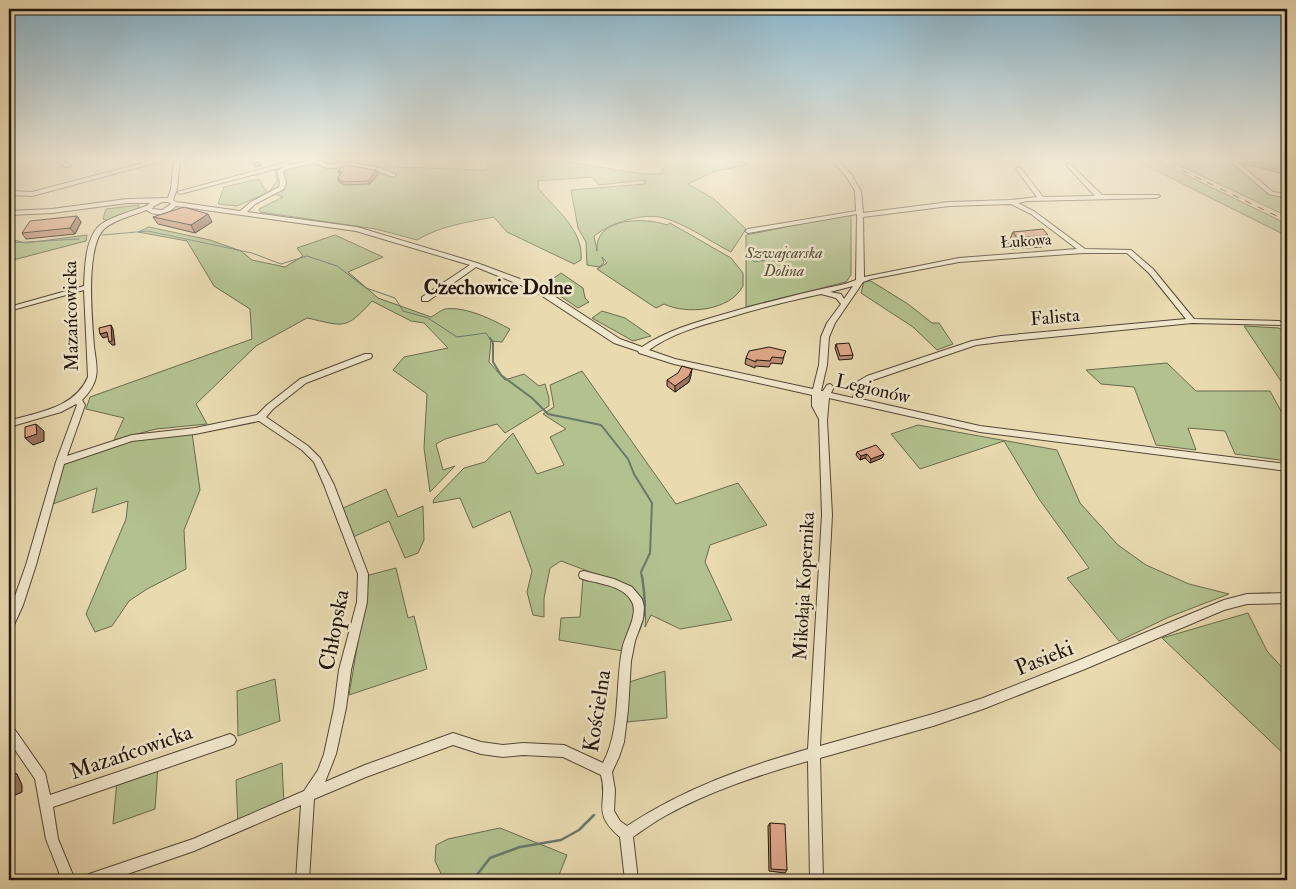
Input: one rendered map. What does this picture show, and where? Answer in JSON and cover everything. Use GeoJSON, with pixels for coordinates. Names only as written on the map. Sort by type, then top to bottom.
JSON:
{"type":"FeatureCollection","features":[{"type":"Feature","properties":{"kind":"street"},"geometry":{"type":"LineString","coordinates":[[241,214],[260,199]]}},
{"type":"Feature","properties":{"kind":"street"},"geometry":{"type":"LineString","coordinates":[[816,393],[823,365],[825,337],[844,303],[860,280],[860,213],[858,199]]}},
{"type":"Feature","properties":{"kind":"street"},"geometry":{"type":"LineString","coordinates":[[748,231],[860,213],[949,204],[1037,199]]}},
{"type":"Feature","properties":{"kind":"street"},"geometry":{"type":"LineString","coordinates":[[9,213],[52,211],[133,201],[159,200]]}},
{"type":"Feature","properties":{"kind":"street"},"geometry":{"type":"LineString","coordinates":[[133,201],[150,208],[159,200]]}},
{"type":"Feature","properties":{"kind":"street","name":"Legionów"},"geometry":{"type":"LineString","coordinates":[[159,200],[241,214],[364,230],[475,264],[536,288],[606,335],[642,351],[674,361],[980,429],[1287,468]]}},
{"type":"Feature","properties":{"kind":"street"},"geometry":{"type":"LineString","coordinates":[[168,210],[172,202]]}},
{"type":"Feature","properties":{"kind":"street"},"geometry":{"type":"LineString","coordinates":[[1012,202],[1033,213],[1083,251]]}},
{"type":"Feature","properties":{"kind":"street","name":"Legionów"},"geometry":{"type":"LineString","coordinates":[[150,208],[168,210],[194,206]]}},
{"type":"Feature","properties":{"kind":"street","name":"Mazańcowicka"},"geometry":{"type":"LineString","coordinates":[[9,624],[19,603],[42,534],[60,462],[81,405],[77,400],[85,393],[92,377],[87,261],[95,234],[102,228],[150,208]]}},
{"type":"Feature","properties":{"kind":"street","name":"Łukowa"},"geometry":{"type":"LineString","coordinates":[[642,351],[655,342],[681,330],[807,295],[836,292],[860,280],[924,265],[959,260],[1083,251],[1129,251],[1151,271],[1192,321]]}},
{"type":"Feature","properties":{"kind":"street"},"geometry":{"type":"LineString","coordinates":[[425,299],[475,264]]}},
{"type":"Feature","properties":{"kind":"street"},"geometry":{"type":"LineString","coordinates":[[9,309],[88,287]]}},
{"type":"Feature","properties":{"kind":"street"},"geometry":{"type":"LineString","coordinates":[[836,292],[844,303]]}},
{"type":"Feature","properties":{"kind":"street","name":"Łukowa"},"geometry":{"type":"LineString","coordinates":[[836,292],[850,296]]}},
{"type":"Feature","properties":{"kind":"street","name":"Falista"},"geometry":{"type":"LineString","coordinates":[[856,402],[860,384],[870,378],[975,343],[1192,321],[1279,323]]}},
{"type":"Feature","properties":{"kind":"street"},"geometry":{"type":"LineString","coordinates":[[60,462],[132,438],[195,431],[260,418],[270,407],[303,381],[368,356]]}},
{"type":"Feature","properties":{"kind":"street"},"geometry":{"type":"LineString","coordinates":[[823,365],[830,387],[835,393],[846,400]]}},
{"type":"Feature","properties":{"kind":"street"},"geometry":{"type":"LineString","coordinates":[[825,395],[830,387]]}},
{"type":"Feature","properties":{"kind":"street","name":"Mikołaja Kopernika"},"geometry":{"type":"LineString","coordinates":[[816,393],[816,406],[823,420]]}},
{"type":"Feature","properties":{"kind":"street","name":"Mikołaja Kopernika"},"geometry":{"type":"LineString","coordinates":[[817,880],[814,754],[827,515],[823,420],[825,395]]}},
{"type":"Feature","properties":{"kind":"street"},"geometry":{"type":"LineString","coordinates":[[9,424],[77,400]]}},
{"type":"Feature","properties":{"kind":"street","name":"Chłopska"},"geometry":{"type":"LineString","coordinates":[[260,418],[305,448],[317,460],[329,485],[363,574],[362,602],[345,670],[340,708],[330,754],[323,774],[308,796]]}},
{"type":"Feature","properties":{"kind":"street","name":"Kościelna"},"geometry":{"type":"LineString","coordinates":[[584,575],[632,592],[639,606],[628,646],[623,701],[615,748],[606,771],[608,776],[608,812],[611,823],[626,834]]}},
{"type":"Feature","properties":{"kind":"street","name":"Pasieki"},"geometry":{"type":"LineString","coordinates":[[814,754],[933,720],[1019,690],[1224,605],[1247,599],[1287,598]]}},
{"type":"Feature","properties":{"kind":"street"},"geometry":{"type":"LineString","coordinates":[[9,731],[40,777],[52,839],[68,880]]}},
{"type":"Feature","properties":{"kind":"street"},"geometry":{"type":"LineString","coordinates":[[92,880],[194,844],[365,771],[454,739],[481,748],[503,751],[523,749],[564,751],[606,771]]}},
{"type":"Feature","properties":{"kind":"street","name":"Mazańcowicka"},"geometry":{"type":"LineString","coordinates":[[46,803],[230,740]]}},
{"type":"Feature","properties":{"kind":"street"},"geometry":{"type":"LineString","coordinates":[[631,880],[626,834],[641,822],[692,796],[752,773],[814,754]]}},
{"type":"Feature","properties":{"kind":"street"},"geometry":{"type":"LineString","coordinates":[[303,880],[308,796]]}},
{"type":"Feature","properties":{"kind":"green space"},"geometry":{"type":"Polygon","coordinates":[[[220,199],[252,199],[237,206],[218,204],[220,199]]]}},
{"type":"Feature","properties":{"kind":"green space"},"geometry":{"type":"Polygon","coordinates":[[[278,199],[548,199],[567,221],[578,239],[581,249],[581,260],[574,264],[507,232],[494,217],[445,228],[417,240],[376,229],[260,212],[259,209],[278,199]]]}},
{"type":"Feature","properties":{"kind":"green space"},"geometry":{"type":"Polygon","coordinates":[[[573,199],[715,199],[746,229],[731,252],[681,224],[664,218],[647,216],[627,220],[618,223],[601,231],[594,236],[597,251],[598,240],[604,231],[612,226],[634,221],[658,222],[667,225],[670,223],[731,258],[743,273],[743,286],[737,294],[718,306],[696,310],[664,304],[656,308],[597,269],[607,263],[602,257],[604,263],[599,267],[587,265],[586,242],[578,228],[573,199]]]}},
{"type":"Feature","properties":{"kind":"green space"},"geometry":{"type":"Polygon","coordinates":[[[1214,199],[1236,199],[1287,224],[1287,236],[1214,199]]]}},
{"type":"Feature","properties":{"kind":"green space"},"geometry":{"type":"Polygon","coordinates":[[[1252,199],[1287,199],[1287,203],[1281,207],[1287,210],[1287,216],[1252,199]]]}},
{"type":"Feature","properties":{"kind":"green space"},"geometry":{"type":"Polygon","coordinates":[[[139,205],[138,211],[108,221],[103,219],[106,209],[139,205]]]}},
{"type":"Feature","properties":{"kind":"green space","name":"Szwajcarska Dolina"},"geometry":{"type":"Polygon","coordinates":[[[851,214],[851,275],[846,282],[746,307],[746,235],[851,214]]]}},
{"type":"Feature","properties":{"kind":"green space"},"geometry":{"type":"Polygon","coordinates":[[[149,227],[210,240],[241,251],[252,260],[285,267],[303,256],[297,248],[335,235],[383,257],[348,272],[378,298],[431,317],[445,309],[462,310],[479,314],[510,329],[502,342],[491,341],[489,362],[505,380],[524,374],[539,386],[545,384],[549,406],[505,433],[497,424],[445,439],[436,444],[443,470],[455,466],[430,492],[424,448],[427,394],[393,370],[404,357],[448,348],[424,323],[411,321],[372,301],[349,322],[337,324],[307,318],[256,346],[196,404],[207,424],[156,429],[114,440],[124,418],[86,409],[90,397],[252,339],[250,309],[214,286],[187,241],[138,232],[149,227]]]}},
{"type":"Feature","properties":{"kind":"green space"},"geometry":{"type":"Polygon","coordinates":[[[87,235],[86,241],[9,261],[9,239],[26,243],[87,235]]]}},
{"type":"Feature","properties":{"kind":"green space"},"geometry":{"type":"Polygon","coordinates":[[[561,273],[583,288],[585,298],[589,302],[578,308],[544,285],[561,273]]]}},
{"type":"Feature","properties":{"kind":"green space"},"geometry":{"type":"Polygon","coordinates":[[[864,281],[871,281],[908,304],[932,323],[939,323],[953,344],[937,350],[913,327],[861,293],[864,281]]]}},
{"type":"Feature","properties":{"kind":"green space"},"geometry":{"type":"Polygon","coordinates":[[[602,311],[625,318],[651,336],[633,341],[592,318],[602,311]]]}},
{"type":"Feature","properties":{"kind":"green space"},"geometry":{"type":"Polygon","coordinates":[[[1244,326],[1279,328],[1287,334],[1287,390],[1244,326]]]}},
{"type":"Feature","properties":{"kind":"green space"},"geometry":{"type":"Polygon","coordinates":[[[1167,363],[1196,391],[1270,391],[1287,422],[1287,461],[1235,454],[1225,431],[1188,428],[1196,450],[1156,445],[1134,387],[1101,384],[1086,370],[1167,363]]]}},
{"type":"Feature","properties":{"kind":"green space"},"geometry":{"type":"Polygon","coordinates":[[[582,371],[676,504],[738,483],[767,525],[710,545],[705,562],[732,620],[680,629],[651,615],[645,627],[644,604],[639,595],[630,587],[561,561],[550,568],[544,598],[544,617],[533,615],[527,592],[532,571],[510,511],[473,528],[460,498],[433,503],[434,499],[464,468],[485,462],[513,433],[537,474],[564,465],[550,437],[566,429],[543,414],[554,407],[550,385],[582,371]]]}},
{"type":"Feature","properties":{"kind":"green space"},"geometry":{"type":"Polygon","coordinates":[[[918,425],[1057,450],[1080,503],[1118,545],[1146,565],[1189,584],[1229,594],[1169,617],[1119,641],[1067,578],[1089,568],[1039,499],[1004,441],[920,469],[891,434],[918,425]]]}},
{"type":"Feature","properties":{"kind":"green space"},"geometry":{"type":"Polygon","coordinates":[[[192,433],[200,490],[184,530],[186,569],[147,589],[129,601],[112,626],[95,632],[86,614],[126,519],[128,501],[92,513],[97,488],[53,504],[62,463],[131,440],[192,433]]]}},
{"type":"Feature","properties":{"kind":"green space"},"geometry":{"type":"Polygon","coordinates":[[[386,489],[398,517],[423,506],[424,540],[418,553],[405,558],[389,521],[353,537],[341,509],[386,489]]]}},
{"type":"Feature","properties":{"kind":"green space"},"geometry":{"type":"Polygon","coordinates":[[[396,568],[408,618],[414,616],[427,669],[349,695],[369,575],[396,568]]]}},
{"type":"Feature","properties":{"kind":"green space"},"geometry":{"type":"Polygon","coordinates":[[[583,578],[615,587],[623,591],[634,602],[637,609],[623,651],[559,640],[561,618],[580,617],[583,578]]]}},
{"type":"Feature","properties":{"kind":"green space"},"geometry":{"type":"Polygon","coordinates":[[[1248,613],[1267,651],[1287,673],[1287,757],[1162,638],[1248,613]]]}},
{"type":"Feature","properties":{"kind":"green space"},"geometry":{"type":"Polygon","coordinates":[[[665,671],[667,718],[627,722],[629,682],[665,671]]]}},
{"type":"Feature","properties":{"kind":"green space"},"geometry":{"type":"Polygon","coordinates":[[[275,679],[280,721],[238,736],[237,691],[275,679]]]}},
{"type":"Feature","properties":{"kind":"green space"},"geometry":{"type":"Polygon","coordinates":[[[282,763],[284,805],[238,825],[236,780],[282,763]]]}},
{"type":"Feature","properties":{"kind":"green space"},"geometry":{"type":"Polygon","coordinates":[[[158,766],[155,809],[113,824],[117,780],[158,766]]]}},
{"type":"Feature","properties":{"kind":"green space"},"geometry":{"type":"Polygon","coordinates":[[[500,828],[567,855],[557,880],[444,880],[435,861],[436,845],[448,839],[500,828]]]}},
{"type":"Feature","properties":{"kind":"shaded area"},"geometry":{"type":"Polygon","coordinates":[[[757,250],[771,251],[773,259],[754,262],[750,256],[752,252],[757,250]]]}},
{"type":"Feature","properties":{"kind":"building"},"geometry":{"type":"Polygon","coordinates":[[[184,207],[208,214],[191,225],[153,217],[184,207]]]}},
{"type":"Feature","properties":{"kind":"building"},"geometry":{"type":"Polygon","coordinates":[[[77,216],[70,228],[22,233],[30,221],[77,216]]]}},
{"type":"Feature","properties":{"kind":"building"},"geometry":{"type":"Polygon","coordinates":[[[1043,229],[1048,235],[1017,238],[1013,232],[1043,229]]]}},
{"type":"Feature","properties":{"kind":"building"},"geometry":{"type":"Polygon","coordinates":[[[111,325],[112,341],[109,342],[107,332],[100,334],[99,328],[111,325]]]}},
{"type":"Feature","properties":{"kind":"building"},"geometry":{"type":"Polygon","coordinates":[[[849,343],[853,355],[840,356],[836,344],[849,343]]]}},
{"type":"Feature","properties":{"kind":"building"},"geometry":{"type":"Polygon","coordinates":[[[769,347],[786,351],[783,358],[772,357],[770,361],[756,360],[756,362],[746,358],[749,351],[769,347]]]}},
{"type":"Feature","properties":{"kind":"building"},"geometry":{"type":"Polygon","coordinates":[[[682,366],[692,369],[689,376],[675,386],[667,380],[678,373],[682,366]]]}},
{"type":"Feature","properties":{"kind":"building"},"geometry":{"type":"Polygon","coordinates":[[[36,424],[37,434],[25,438],[25,427],[36,424]]]}},
{"type":"Feature","properties":{"kind":"building"},"geometry":{"type":"Polygon","coordinates":[[[876,445],[884,454],[871,459],[867,454],[861,456],[857,452],[876,445]]]}},
{"type":"Feature","properties":{"kind":"building"},"geometry":{"type":"Polygon","coordinates":[[[9,771],[14,782],[14,789],[9,791],[9,771]]]}},
{"type":"Feature","properties":{"kind":"building"},"geometry":{"type":"Polygon","coordinates":[[[770,823],[785,824],[787,870],[771,869],[770,823]]]}},
{"type":"Feature","properties":{"kind":"waterway"},"geometry":{"type":"LineString","coordinates":[[102,235],[148,231],[252,253],[281,264],[307,256],[337,266],[366,288],[395,298],[403,311],[428,318],[457,337],[486,333],[490,339]]}},
{"type":"Feature","properties":{"kind":"waterway"},"geometry":{"type":"LineString","coordinates":[[9,243],[79,239]]}},
{"type":"Feature","properties":{"kind":"waterway"},"geometry":{"type":"LineString","coordinates":[[490,338],[493,343],[493,362],[501,375],[532,398],[548,414],[601,425],[628,459],[634,474],[652,503],[650,553],[641,572],[642,577]]}},
{"type":"Feature","properties":{"kind":"waterway"},"geometry":{"type":"LineString","coordinates":[[637,634],[644,612],[645,598],[642,576]]}},
{"type":"Feature","properties":{"kind":"waterway"},"geometry":{"type":"LineString","coordinates":[[473,880],[490,858],[520,847],[561,840],[579,830],[594,815]]}},
{"type":"Feature","properties":{"kind":"railway"},"geometry":{"type":"LineString","coordinates":[[1243,199],[1287,221]]}},
{"type":"Feature","properties":{"kind":"district","name":"Czechowice Dolne"},"geometry":{"type":"Point","coordinates":[498,287]}}]}
